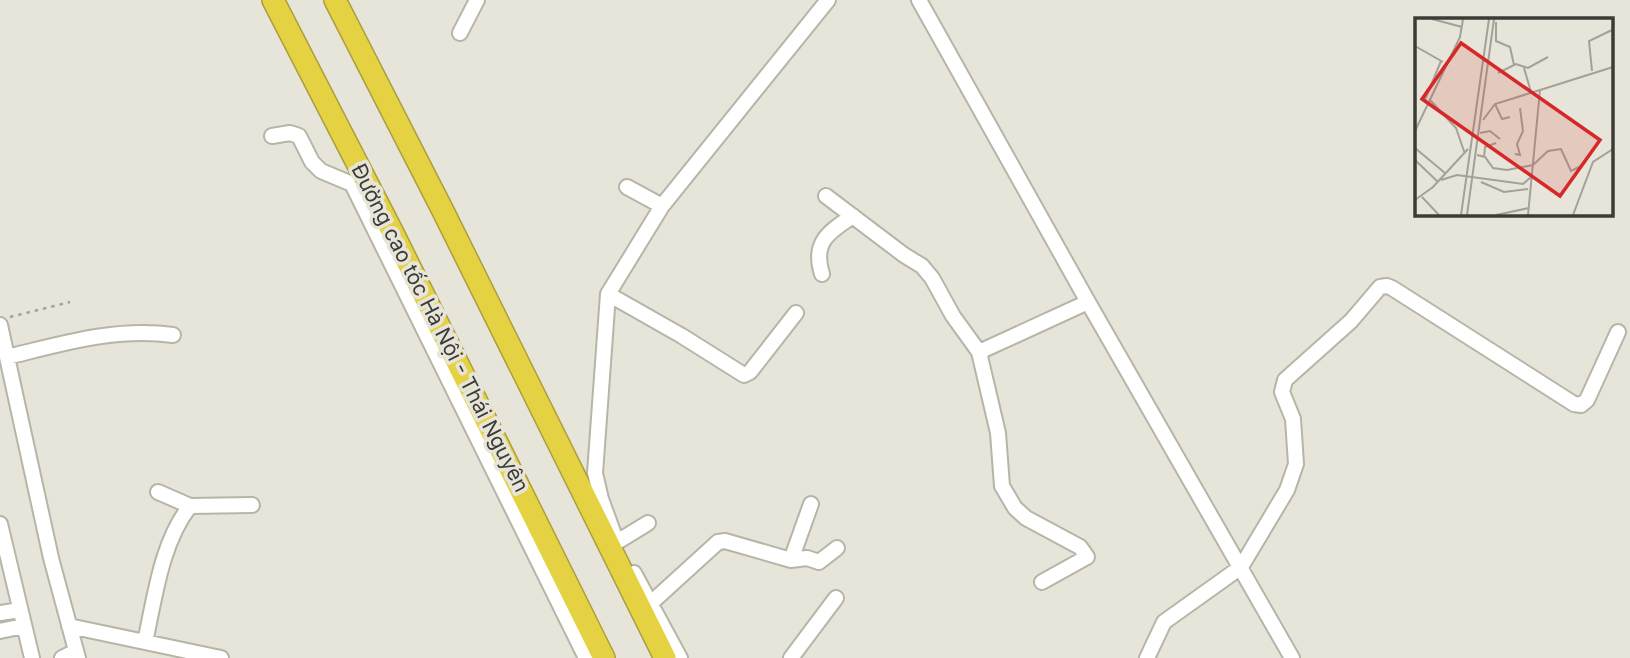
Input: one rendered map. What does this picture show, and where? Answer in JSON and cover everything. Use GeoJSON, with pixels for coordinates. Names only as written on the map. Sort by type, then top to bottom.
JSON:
{"type":"FeatureCollection","features":[{"type":"Feature","properties":{"kind":"highway","name":"Đường cao tốc Hà Nội - Thái Nguyên"},"geometry":{"type":"LineString","coordinates":[[273,0],[392,231],[587,656]]}},
{"type":"Feature","properties":{"kind":"highway"},"geometry":{"type":"LineString","coordinates":[[335,0],[665,658]]}},
{"type":"Feature","properties":{"kind":"street"},"geometry":{"type":"LineString","coordinates":[[460,33],[477,0]]}},
{"type":"Feature","properties":{"kind":"street"},"geometry":{"type":"LineString","coordinates":[[919,0],[1292,658]]}},
{"type":"Feature","properties":{"kind":"street"},"geometry":{"type":"LineString","coordinates":[[680,658],[617,542],[601,499],[595,473],[607,294],[662,205],[825,1]]}},
{"type":"Feature","properties":{"kind":"street"},"geometry":{"type":"LineString","coordinates":[[272,136],[290,133],[299,136],[312,162],[321,171],[352,184],[587,656]]}},
{"type":"Feature","properties":{"kind":"street"},"geometry":{"type":"LineString","coordinates":[[628,187],[662,205]]}},
{"type":"Feature","properties":{"kind":"street"},"geometry":{"type":"LineString","coordinates":[[826,196],[922,266],[979,352],[998,433],[1002,486],[1015,508],[1026,518],[1080,547],[1087,557],[1042,582]]}},
{"type":"Feature","properties":{"kind":"street"},"geometry":{"type":"LineString","coordinates":[[822,274],[818,261],[819,251],[826,236],[853,216]]}},
{"type":"Feature","properties":{"kind":"street"},"geometry":{"type":"LineString","coordinates":[[1147,658],[1164,622],[1241,567],[1287,489],[1296,464],[1293,419],[1282,386],[1285,380],[1351,321],[1380,287],[1392,288],[1574,404],[1581,405],[1587,400],[1618,332]]}},
{"type":"Feature","properties":{"kind":"street"},"geometry":{"type":"LineString","coordinates":[[607,294],[744,375],[750,372],[796,313]]}},
{"type":"Feature","properties":{"kind":"street"},"geometry":{"type":"LineString","coordinates":[[979,352],[1088,302]]}},
{"type":"Feature","properties":{"kind":"street"},"geometry":{"type":"LineString","coordinates":[[0,326],[51,558],[77,655],[62,658]]}},
{"type":"Feature","properties":{"kind":"street"},"geometry":{"type":"LineString","coordinates":[[7,357],[107,334],[144,332],[173,335]]}},
{"type":"Feature","properties":{"kind":"street"},"geometry":{"type":"LineString","coordinates":[[158,492],[190,506],[252,505]]}},
{"type":"Feature","properties":{"kind":"street"},"geometry":{"type":"LineString","coordinates":[[791,560],[811,505]]}},
{"type":"Feature","properties":{"kind":"street"},"geometry":{"type":"LineString","coordinates":[[145,642],[172,538],[179,521],[190,506]]}},
{"type":"Feature","properties":{"kind":"street"},"geometry":{"type":"LineString","coordinates":[[617,542],[648,523]]}},
{"type":"Feature","properties":{"kind":"street"},"geometry":{"type":"LineString","coordinates":[[0,524],[3,547],[32,658]]}},
{"type":"Feature","properties":{"kind":"street"},"geometry":{"type":"LineString","coordinates":[[651,603],[718,542],[725,541],[791,560],[807,558],[819,562],[837,548]]}},
{"type":"Feature","properties":{"kind":"street"},"geometry":{"type":"LineString","coordinates":[[791,658],[836,598]]}},
{"type":"Feature","properties":{"kind":"street"},"geometry":{"type":"LineString","coordinates":[[0,612],[20,610]]}},
{"type":"Feature","properties":{"kind":"street"},"geometry":{"type":"LineString","coordinates":[[0,631],[24,626]]}},
{"type":"Feature","properties":{"kind":"street"},"geometry":{"type":"LineString","coordinates":[[69,626],[221,658]]}},
{"type":"Feature","properties":{"kind":"path"},"geometry":{"type":"LineString","coordinates":[[0,320],[70,302]]}}]}
